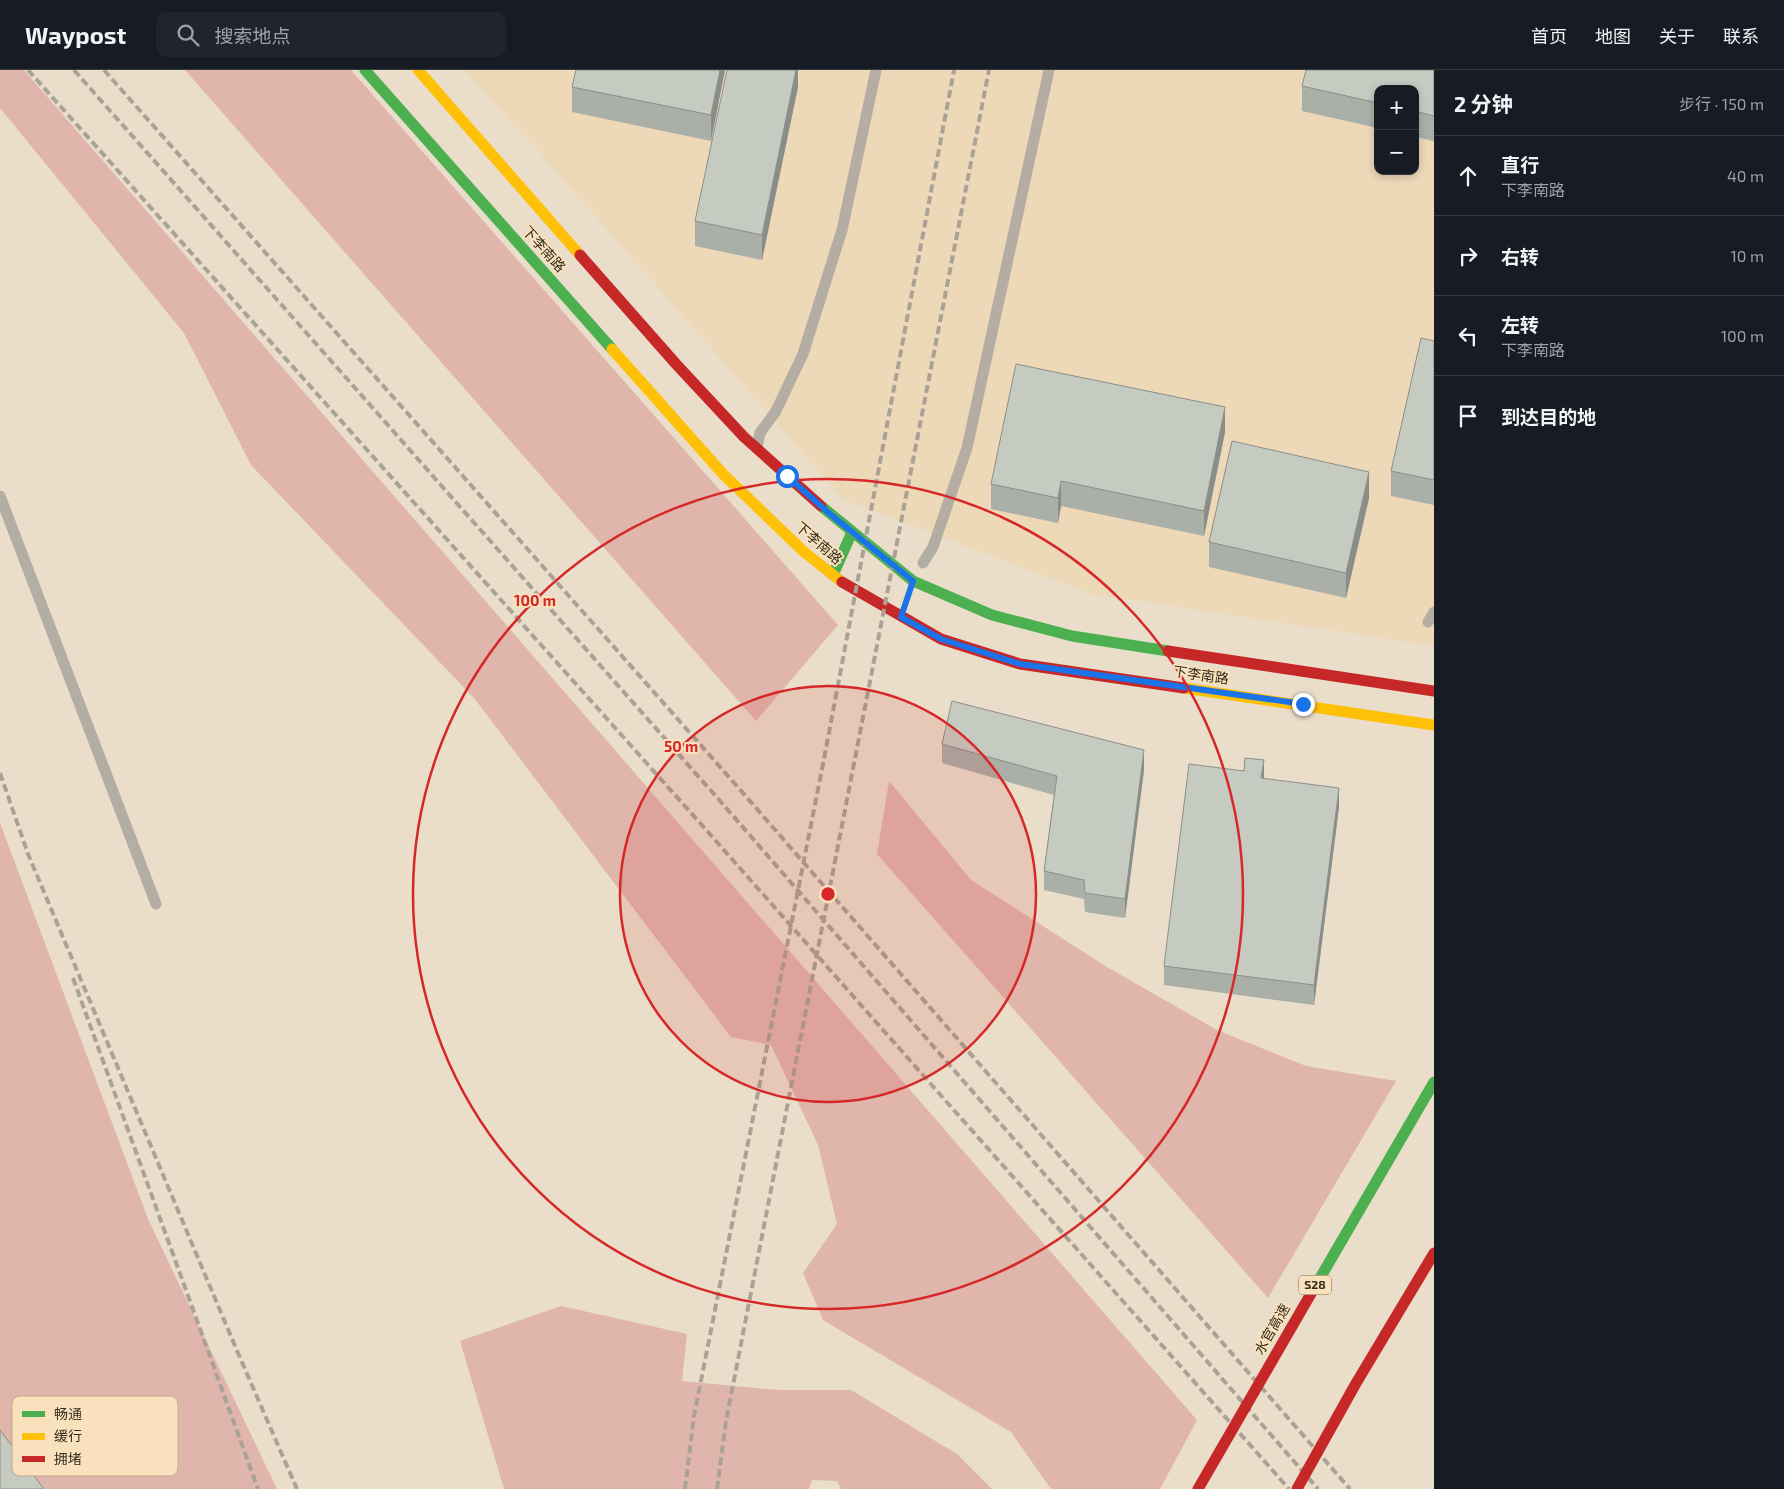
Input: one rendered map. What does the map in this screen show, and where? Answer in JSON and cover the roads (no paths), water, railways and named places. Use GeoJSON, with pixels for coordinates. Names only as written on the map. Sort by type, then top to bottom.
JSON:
{"type":"FeatureCollection","features":[{"type":"Feature","properties":{"kind":"main road","name":"下李南路"},"geometry":{"type":"LineString","coordinates":[[365,70],[723,474],[803,551],[846,586],[902,612],[941,639],[1020,664],[1434,725]]}},
{"type":"Feature","properties":{"kind":"main road","name":"下李南路"},"geometry":{"type":"LineString","coordinates":[[418,70],[676,364],[744,437],[912,586],[992,616],[1072,636],[1434,691]]}},
{"type":"Feature","properties":{"kind":"main road"},"geometry":{"type":"LineString","coordinates":[[833,575],[852,532]]}},
{"type":"Feature","properties":{"kind":"main road"},"geometry":{"type":"LineString","coordinates":[[912,586],[923,563]]}},
{"type":"Feature","properties":{"kind":"main road","name":"水官高速"},"geometry":{"type":"LineString","coordinates":[[1198,1489],[1434,1082]]}},
{"type":"Feature","properties":{"kind":"main road"},"geometry":{"type":"LineString","coordinates":[[1297,1489],[1355,1385],[1434,1253]]}},
{"type":"Feature","properties":{"kind":"lane"},"geometry":{"type":"LineString","coordinates":[[756,448],[760,433],[776,411],[806,345],[842,230],[876,70]]}},
{"type":"Feature","properties":{"kind":"lane"},"geometry":{"type":"LineString","coordinates":[[923,563],[933,547],[967,448],[1049,70]]}},
{"type":"Feature","properties":{"kind":"lane"},"geometry":{"type":"LineString","coordinates":[[0,496],[156,904]]}},
{"type":"Feature","properties":{"kind":"railway"},"geometry":{"type":"LineString","coordinates":[[28,70],[700,823],[1289,1489]]}},
{"type":"Feature","properties":{"kind":"railway"},"geometry":{"type":"LineString","coordinates":[[74,70],[721,802],[1318,1489]]}},
{"type":"Feature","properties":{"kind":"railway"},"geometry":{"type":"LineString","coordinates":[[104,70],[736,785],[1350,1489]]}},
{"type":"Feature","properties":{"kind":"railway"},"geometry":{"type":"LineString","coordinates":[[685,1489],[694,1416],[824,759],[954,70]]}},
{"type":"Feature","properties":{"kind":"railway"},"geometry":{"type":"LineString","coordinates":[[717,1489],[726,1421],[989,70]]}},
{"type":"Feature","properties":{"kind":"railway"},"geometry":{"type":"LineString","coordinates":[[0,773],[28,854],[297,1489]]}},
{"type":"Feature","properties":{"kind":"railway"},"geometry":{"type":"LineString","coordinates":[[73,978],[258,1489]]}}]}
